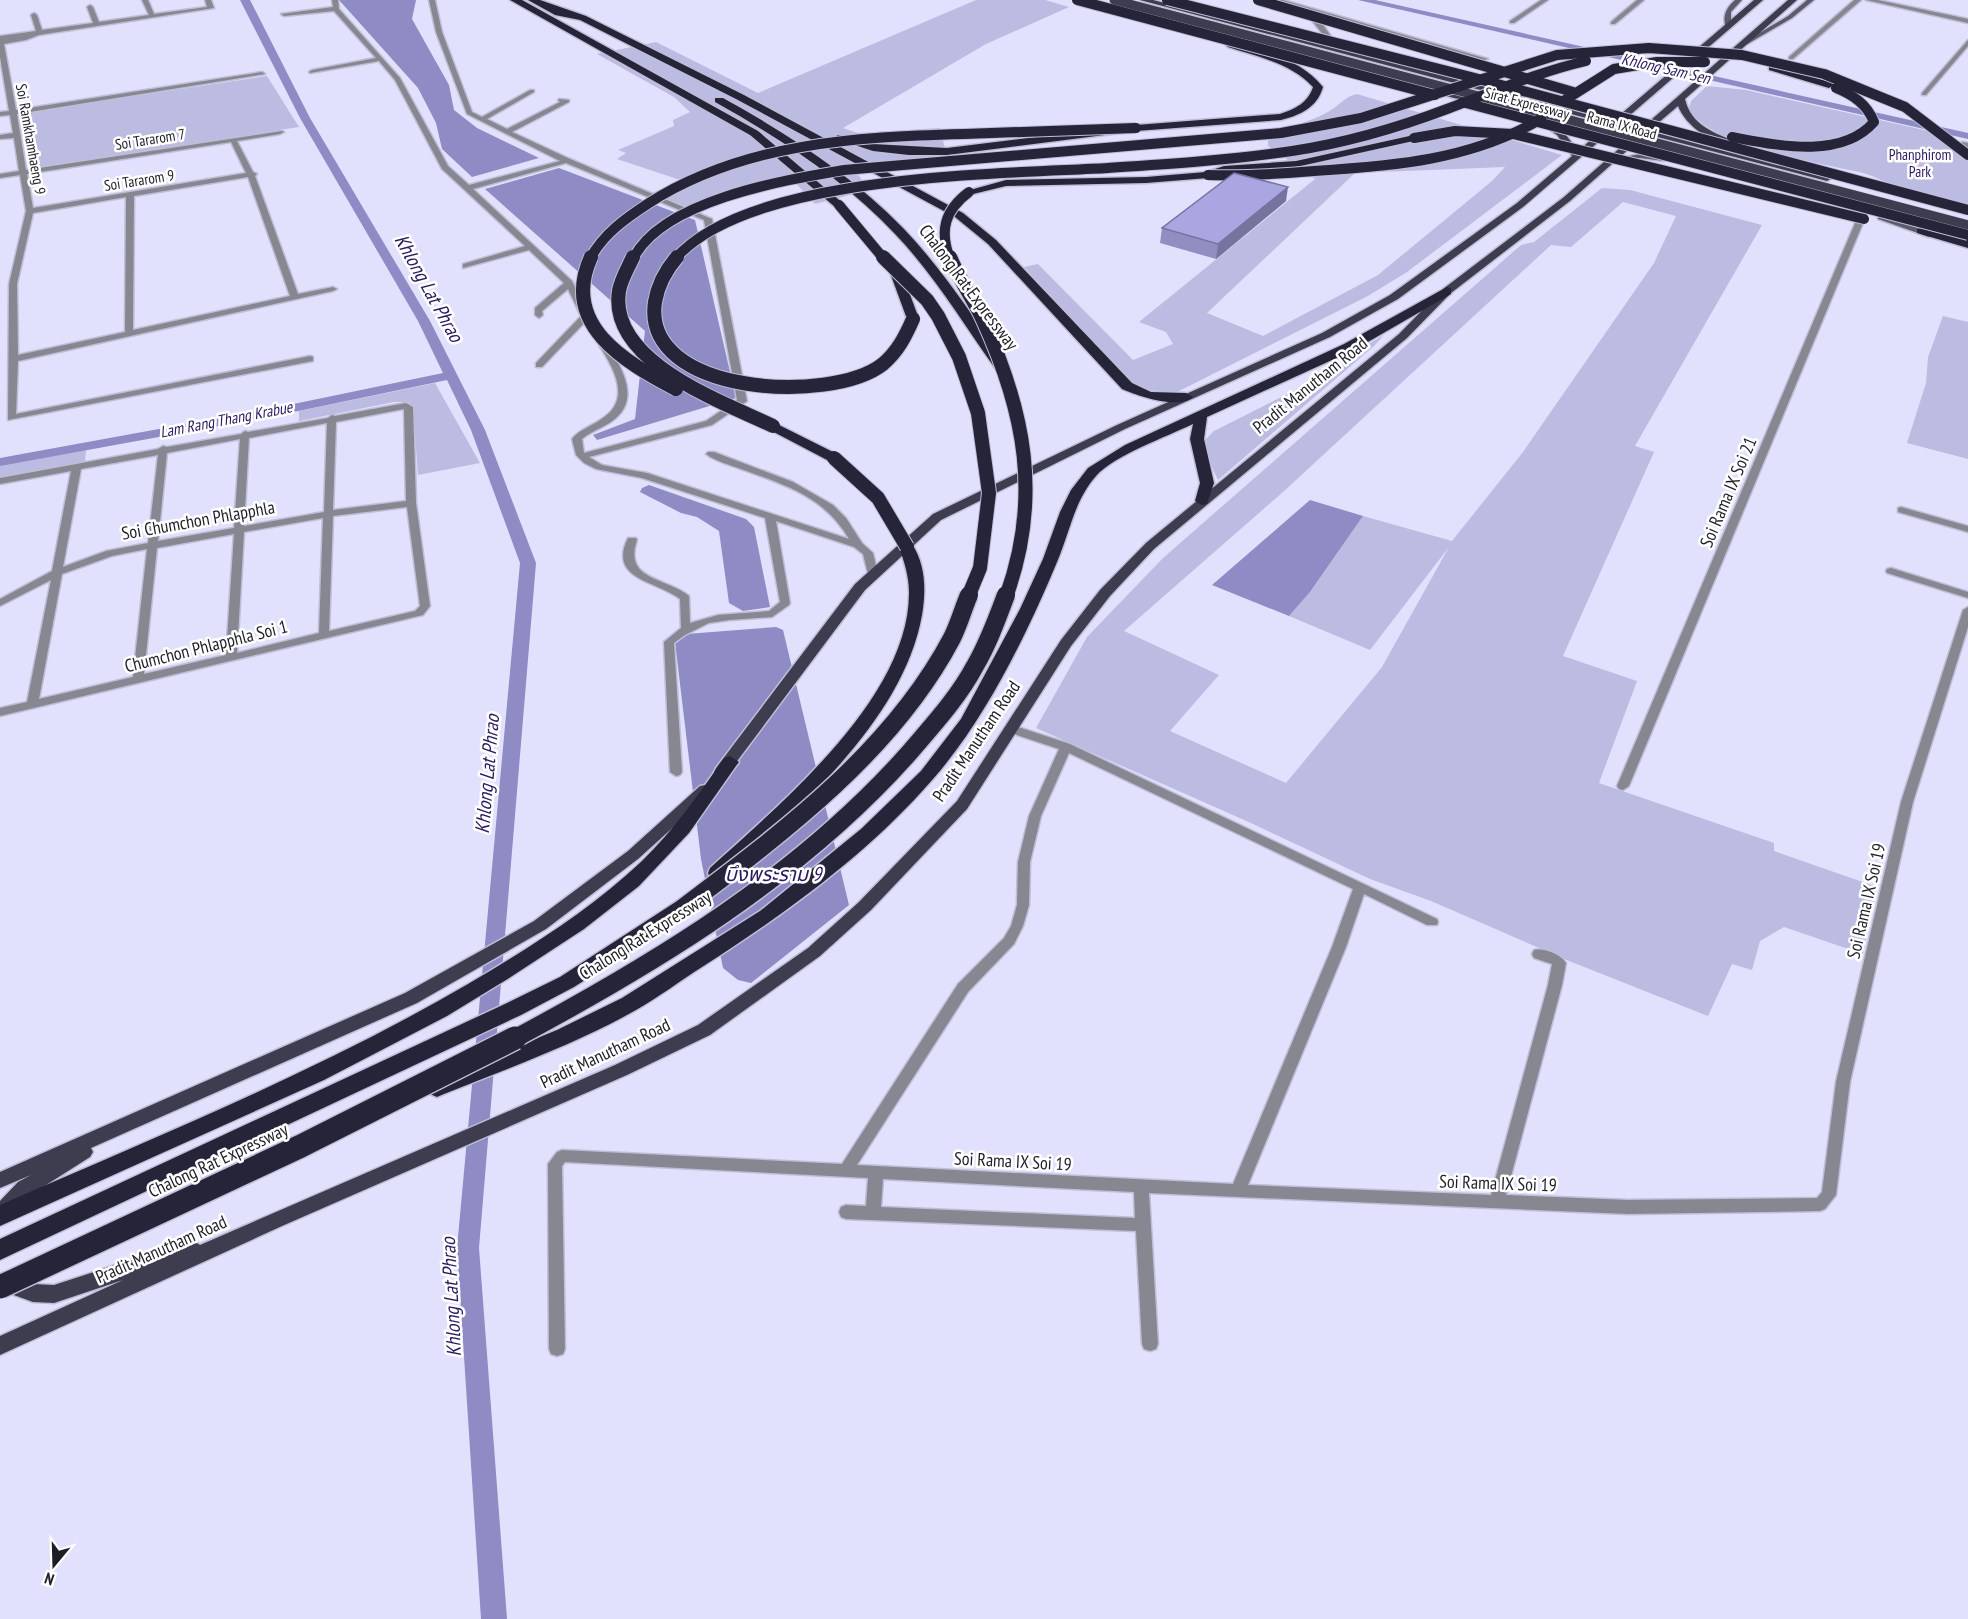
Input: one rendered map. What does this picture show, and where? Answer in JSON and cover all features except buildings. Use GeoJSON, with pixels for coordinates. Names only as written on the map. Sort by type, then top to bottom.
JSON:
{"type":"FeatureCollection","features":[{"type":"Feature","properties":{"kind":"highway","name":"Chalong Rat Expressway"},"geometry":{"type":"LineString","coordinates":[[0,1250],[514,1009],[567,982],[680,910],[805,814],[885,736],[922,688],[951,639],[973,585],[985,541],[990,501],[989,467],[984,436],[961,363],[931,306],[895,270],[839,205],[754,133],[515,0]]}},
{"type":"Feature","properties":{"kind":"highway","name":"Chalong Rat Expressway"},"geometry":{"type":"LineString","coordinates":[[0,1287],[366,1116],[591,997],[719,916],[786,868],[881,786],[910,753],[978,662],[1002,609],[1019,554],[1026,506],[1027,470],[1020,433],[1002,368],[921,256],[873,206],[805,153],[771,130],[533,0]]}},
{"type":"Feature","properties":{"kind":"highway","name":"Sirat Expressway"},"geometry":{"type":"LineString","coordinates":[[1077,0],[1968,234]]}},
{"type":"Feature","properties":{"kind":"highway","name":"Sirat Expressway"},"geometry":{"type":"LineString","coordinates":[[1167,0],[1471,77],[1968,210]]}},
{"type":"Feature","properties":{"kind":"highway"},"geometry":{"type":"LineString","coordinates":[[1196,0],[1372,47],[1471,77]]}},
{"type":"Feature","properties":{"kind":"highway"},"geometry":{"type":"LineString","coordinates":[[895,270],[913,319],[910,335],[900,351],[882,365],[836,383],[765,387],[728,381],[683,363],[664,343],[655,325],[656,288],[670,266],[706,234],[755,210],[797,198],[863,187],[968,177],[1218,160],[1296,151],[1370,135],[1421,120],[1541,74],[1597,59],[1663,55],[1706,57],[1772,68],[1804,76],[1848,93],[1860,101],[1871,114],[1874,122],[1870,130],[1857,138],[1837,143],[1801,146],[1720,135],[1258,0]]}},
{"type":"Feature","properties":{"kind":"highway"},"geometry":{"type":"LineString","coordinates":[[548,8],[583,18],[740,97],[959,215],[992,242],[1127,386],[1149,396],[1186,398]]}},
{"type":"Feature","properties":{"kind":"highway"},"geometry":{"type":"LineString","coordinates":[[773,426],[692,397],[631,364],[612,351],[605,342],[592,324],[581,285],[592,254],[620,223],[663,193],[708,173],[751,159],[802,147],[877,137],[1136,128],[1281,117],[1300,111],[1317,94],[1318,87],[1313,80],[1292,66],[1184,28]]}},
{"type":"Feature","properties":{"kind":"highway"},"geometry":{"type":"LineString","coordinates":[[1239,39],[1274,56],[1317,69],[1968,245]]}},
{"type":"Feature","properties":{"kind":"highway"},"geometry":{"type":"LineString","coordinates":[[680,910],[821,771],[863,725],[887,688],[901,658],[914,619],[917,595],[915,570],[907,547],[878,498],[834,458],[668,372],[635,345],[618,311],[618,292],[633,258],[650,239],[700,206],[779,181],[844,170],[1124,144],[1281,133],[1330,125],[1370,115],[1557,55],[1596,50],[1649,48],[1742,56],[1824,74],[1905,107],[1967,149]]}},
{"type":"Feature","properties":{"kind":"highway"},"geometry":{"type":"LineString","coordinates":[[1002,368],[946,245],[944,224],[953,204],[969,192],[1006,183],[1233,176],[1374,165],[1460,153],[1494,142],[1532,125],[1614,69],[1635,64],[1684,61],[1772,68]]}},
{"type":"Feature","properties":{"kind":"highway"},"geometry":{"type":"LineString","coordinates":[[740,97],[834,137],[866,147],[920,152],[1002,146],[1124,144]]}},
{"type":"Feature","properties":{"kind":"highway"},"geometry":{"type":"LineString","coordinates":[[1002,146],[1136,128]]}},
{"type":"Feature","properties":{"kind":"highway"},"geometry":{"type":"LineString","coordinates":[[1208,175],[1224,169],[1296,164],[1434,134],[1476,131],[1513,134],[1782,201],[1921,231]]}},
{"type":"Feature","properties":{"kind":"highway"},"geometry":{"type":"LineString","coordinates":[[1218,160],[1255,162],[1365,149]]}},
{"type":"Feature","properties":{"kind":"highway"},"geometry":{"type":"LineString","coordinates":[[366,1116],[522,1054],[629,1004],[767,916],[817,878],[867,834],[927,775],[968,722],[998,670],[1051,559],[1067,512],[1078,490],[1094,471],[1130,448],[1349,347],[1447,291]]}},
{"type":"Feature","properties":{"kind":"highway"},"geometry":{"type":"LineString","coordinates":[[1201,415],[1197,439],[1207,483],[1202,501]]}},
{"type":"Feature","properties":{"kind":"highway"},"geometry":{"type":"LineString","coordinates":[[0,1214],[373,1047],[504,972],[598,909],[649,866],[695,813],[730,762]]}},
{"type":"Feature","properties":{"kind":"main road","name":"Rama IX Road"},"geometry":{"type":"LineString","coordinates":[[1095,0],[1631,143],[1864,211],[1968,245]]}},
{"type":"Feature","properties":{"kind":"main road","name":"Rama IX Road"},"geometry":{"type":"LineString","coordinates":[[1114,0],[1968,225]]}},
{"type":"Feature","properties":{"kind":"main road","name":"Rama IX Road"},"geometry":{"type":"LineString","coordinates":[[1132,0],[1968,220]]}},
{"type":"Feature","properties":{"kind":"main road","name":"Rama IX Road"},"geometry":{"type":"LineString","coordinates":[[1144,0],[1968,215]]}},
{"type":"Feature","properties":{"kind":"main road"},"geometry":{"type":"LineString","coordinates":[[1728,27],[1726,17],[1730,7],[1739,0]]}},
{"type":"Feature","properties":{"kind":"main road","name":"Pradit Manutham Road"},"geometry":{"type":"LineString","coordinates":[[0,1180],[411,998],[540,925],[633,855],[700,796],[730,762],[810,650],[873,574],[946,512],[1186,398],[1326,335],[1394,297],[1520,205],[1759,0]]}},
{"type":"Feature","properties":{"kind":"main road","name":"Pradit Manutham Road"},"geometry":{"type":"LineString","coordinates":[[0,1346],[260,1227],[621,1070],[704,1030],[814,952],[865,906],[962,805],[1066,642],[1105,593],[1150,546],[1403,336],[1475,259],[1567,199],[1793,0]]}},
{"type":"Feature","properties":{"kind":"main road"},"geometry":{"type":"LineString","coordinates":[[1742,45],[1790,17],[1811,0]]}},
{"type":"Feature","properties":{"kind":"main road"},"geometry":{"type":"LineString","coordinates":[[1478,87],[1543,96],[1602,111],[1628,113]]}},
{"type":"Feature","properties":{"kind":"main road"},"geometry":{"type":"LineString","coordinates":[[1681,99],[1682,109],[1690,120],[1716,137],[1869,183],[1886,193]]}},
{"type":"Feature","properties":{"kind":"main road"},"geometry":{"type":"LineString","coordinates":[[1537,117],[1560,133],[1577,156]]}},
{"type":"Feature","properties":{"kind":"main road"},"geometry":{"type":"LineString","coordinates":[[1611,160],[1640,156],[1663,158],[1778,185],[1806,189],[1968,234]]}},
{"type":"Feature","properties":{"kind":"main road"},"geometry":{"type":"LineString","coordinates":[[1778,185],[1778,173],[1797,170]]}},
{"type":"Feature","properties":{"kind":"main road"},"geometry":{"type":"LineString","coordinates":[[1453,254],[1475,259]]}},
{"type":"Feature","properties":{"kind":"main road"},"geometry":{"type":"LineString","coordinates":[[0,1214],[25,1188],[81,1154],[177,1102]]}},
{"type":"Feature","properties":{"kind":"main road"},"geometry":{"type":"LineString","coordinates":[[0,1278],[5,1284],[33,1293],[54,1294],[260,1227]]}},
{"type":"Feature","properties":{"kind":"street"},"geometry":{"type":"LineString","coordinates":[[145,0],[152,16]]}},
{"type":"Feature","properties":{"kind":"street"},"geometry":{"type":"LineString","coordinates":[[0,40],[211,8],[207,0]]}},
{"type":"Feature","properties":{"kind":"street"},"geometry":{"type":"LineString","coordinates":[[432,0],[439,32],[469,113],[567,161],[708,219],[742,401],[709,423],[582,456]]}},
{"type":"Feature","properties":{"kind":"street"},"geometry":{"type":"LineString","coordinates":[[1277,0],[1485,59]]}},
{"type":"Feature","properties":{"kind":"street"},"geometry":{"type":"LineString","coordinates":[[1512,22],[1545,0]]}},
{"type":"Feature","properties":{"kind":"street"},"geometry":{"type":"LineString","coordinates":[[1613,22],[1641,0]]}},
{"type":"Feature","properties":{"kind":"street"},"geometry":{"type":"LineString","coordinates":[[1791,58],[1858,0]]}},
{"type":"Feature","properties":{"kind":"street"},"geometry":{"type":"LineString","coordinates":[[1869,0],[1968,21]]}},
{"type":"Feature","properties":{"kind":"street"},"geometry":{"type":"LineString","coordinates":[[284,14],[336,5],[409,97],[445,167],[569,283],[585,317],[616,364],[623,383],[623,402],[617,414],[580,435],[577,439],[582,456],[599,467],[644,476],[858,545]]}},
{"type":"Feature","properties":{"kind":"street"},"geometry":{"type":"LineString","coordinates":[[1298,6],[1320,22],[1338,50]]}},
{"type":"Feature","properties":{"kind":"street"},"geometry":{"type":"LineString","coordinates":[[90,7],[96,24]]}},
{"type":"Feature","properties":{"kind":"street"},"geometry":{"type":"LineString","coordinates":[[34,15],[39,33]]}},
{"type":"Feature","properties":{"kind":"street","name":"Soi Ramkhamhaeng 9"},"geometry":{"type":"LineString","coordinates":[[0,40],[2,66],[13,112],[30,212],[13,284],[14,358],[11,418]]}},
{"type":"Feature","properties":{"kind":"street"},"geometry":{"type":"LineString","coordinates":[[1924,94],[1968,42]]}},
{"type":"Feature","properties":{"kind":"street"},"geometry":{"type":"LineString","coordinates":[[312,72],[380,59]]}},
{"type":"Feature","properties":{"kind":"street"},"geometry":{"type":"LineString","coordinates":[[0,114],[262,74]]}},
{"type":"Feature","properties":{"kind":"street"},"geometry":{"type":"LineString","coordinates":[[481,120],[532,91]]}},
{"type":"Feature","properties":{"kind":"street"},"geometry":{"type":"LineString","coordinates":[[0,99],[10,98]]}},
{"type":"Feature","properties":{"kind":"street"},"geometry":{"type":"LineString","coordinates":[[506,132],[567,101],[561,99]]}},
{"type":"Feature","properties":{"kind":"street","name":"Soi Tararom 7"},"geometry":{"type":"LineString","coordinates":[[0,176],[280,132]]}},
{"type":"Feature","properties":{"kind":"street"},"geometry":{"type":"LineString","coordinates":[[0,138],[17,135]]}},
{"type":"Feature","properties":{"kind":"street"},"geometry":{"type":"LineString","coordinates":[[233,139],[253,174],[294,297]]}},
{"type":"Feature","properties":{"kind":"street"},"geometry":{"type":"LineString","coordinates":[[1956,152],[1967,149]]}},
{"type":"Feature","properties":{"kind":"street"},"geometry":{"type":"LineString","coordinates":[[467,188],[567,161]]}},
{"type":"Feature","properties":{"kind":"street","name":"Soi Tararom 9"},"geometry":{"type":"LineString","coordinates":[[30,212],[253,174]]}},
{"type":"Feature","properties":{"kind":"street"},"geometry":{"type":"LineString","coordinates":[[129,334],[130,195]]}},
{"type":"Feature","properties":{"kind":"street","name":"Soi Rama IX Soi 21"},"geometry":{"type":"LineString","coordinates":[[1623,786],[1864,211]]}},
{"type":"Feature","properties":{"kind":"street"},"geometry":{"type":"LineString","coordinates":[[466,266],[530,247]]}},
{"type":"Feature","properties":{"kind":"street"},"geometry":{"type":"LineString","coordinates":[[539,315],[538,310],[541,305],[569,283]]}},
{"type":"Feature","properties":{"kind":"street"},"geometry":{"type":"LineString","coordinates":[[0,286],[13,284]]}},
{"type":"Feature","properties":{"kind":"street"},"geometry":{"type":"LineString","coordinates":[[14,358],[333,289]]}},
{"type":"Feature","properties":{"kind":"street"},"geometry":{"type":"LineString","coordinates":[[539,365],[585,317]]}},
{"type":"Feature","properties":{"kind":"street"},"geometry":{"type":"LineString","coordinates":[[0,420],[310,359]]}},
{"type":"Feature","properties":{"kind":"street"},"geometry":{"type":"LineString","coordinates":[[0,481],[332,417],[401,406],[408,407],[411,503]]}},
{"type":"Feature","properties":{"kind":"street"},"geometry":{"type":"LineString","coordinates":[[324,634],[332,417]]}},
{"type":"Feature","properties":{"kind":"street"},"geometry":{"type":"LineString","coordinates":[[231,658],[245,434]]}},
{"type":"Feature","properties":{"kind":"street"},"geometry":{"type":"LineString","coordinates":[[138,679],[163,449]]}},
{"type":"Feature","properties":{"kind":"street"},"geometry":{"type":"LineString","coordinates":[[711,454],[807,493],[830,507],[858,545],[868,553],[873,574]]}},
{"type":"Feature","properties":{"kind":"street"},"geometry":{"type":"LineString","coordinates":[[32,705],[53,605],[56,573],[77,466]]}},
{"type":"Feature","properties":{"kind":"street","name":"Soi Chumchon Phlapphla"},"geometry":{"type":"LineString","coordinates":[[0,603],[56,573],[110,553],[327,514],[411,503]]}},
{"type":"Feature","properties":{"kind":"street","name":"Chumchon Phlapphla Soi 1"},"geometry":{"type":"LineString","coordinates":[[0,712],[419,613],[425,606],[411,503]]}},
{"type":"Feature","properties":{"kind":"street"},"geometry":{"type":"LineString","coordinates":[[1901,510],[1968,529]]}},
{"type":"Feature","properties":{"kind":"street"},"geometry":{"type":"LineString","coordinates":[[676,772],[669,642],[686,627],[706,618],[772,614],[785,603],[770,516]]}},
{"type":"Feature","properties":{"kind":"street"},"geometry":{"type":"LineString","coordinates":[[632,540],[626,552],[628,563],[635,571],[685,598],[686,627]]}},
{"type":"Feature","properties":{"kind":"street"},"geometry":{"type":"LineString","coordinates":[[1891,571],[1968,595]]}},
{"type":"Feature","properties":{"kind":"street","name":"Soi Rama IX Soi 19"},"geometry":{"type":"LineString","coordinates":[[557,1349],[555,1164],[562,1156],[1141,1186],[1628,1207],[1820,1204],[1826,1199],[1843,1082],[1907,802],[1963,652],[1968,610]]}},
{"type":"Feature","properties":{"kind":"street"},"geometry":{"type":"LineString","coordinates":[[1012,729],[1066,747],[1432,922]]}},
{"type":"Feature","properties":{"kind":"street"},"geometry":{"type":"LineString","coordinates":[[846,1170],[963,988],[1009,941],[1017,926],[1023,905],[1024,862],[1035,816],[1066,747]]}},
{"type":"Feature","properties":{"kind":"street"},"geometry":{"type":"LineString","coordinates":[[1238,1190],[1339,947],[1360,886]]}},
{"type":"Feature","properties":{"kind":"street"},"geometry":{"type":"LineString","coordinates":[[1497,1201],[1559,963],[1555,959],[1539,954]]}},
{"type":"Feature","properties":{"kind":"street"},"geometry":{"type":"LineString","coordinates":[[873,1213],[876,1172]]}},
{"type":"Feature","properties":{"kind":"street"},"geometry":{"type":"LineString","coordinates":[[1141,1186],[1150,1344]]}},
{"type":"Feature","properties":{"kind":"street"},"geometry":{"type":"LineString","coordinates":[[846,1212],[1143,1225]]}},
{"type":"Feature","properties":{"kind":"green space"},"geometry":{"type":"Polygon","coordinates":[[[976,0],[1045,0],[1069,7],[986,44],[843,128],[858,133],[940,128],[947,157],[852,166],[869,190],[815,204],[790,177],[690,208],[652,193],[680,180],[617,159],[626,153],[618,150],[674,126],[673,120],[690,112],[674,97],[597,54],[656,42],[758,93],[976,0]]]}},
{"type":"Feature","properties":{"kind":"green space"},"geometry":{"type":"Polygon","coordinates":[[[267,76],[299,127],[32,169],[16,114],[267,76]]]}},
{"type":"Feature","properties":{"kind":"green space","name":"Phanphirom Park"},"geometry":{"type":"Polygon","coordinates":[[[1707,86],[1746,90],[1933,132],[1968,160],[1968,209],[1906,191],[1863,173],[1768,151],[1718,132],[1700,121],[1689,108],[1691,101],[1707,86]]]}},
{"type":"Feature","properties":{"kind":"green space"},"geometry":{"type":"Polygon","coordinates":[[[1357,94],[1562,155],[1407,272],[1368,296],[1177,392],[1144,390],[1129,382],[1024,267],[1038,264],[1133,360],[1173,344],[1166,332],[1139,322],[1315,179],[1268,146],[1268,132],[1319,117],[1357,94]],[[1505,167],[1355,173],[1207,313],[1263,336],[1378,275],[1492,181],[1505,167]]]}},
{"type":"Feature","properties":{"kind":"green space"},"geometry":{"type":"Polygon","coordinates":[[[1602,188],[1630,190],[1762,225],[1635,446],[1654,452],[1563,656],[1637,681],[1599,783],[1774,843],[1774,851],[1877,887],[1863,954],[1784,927],[1760,941],[1752,970],[1732,964],[1708,1016],[1569,961],[1431,901],[1370,879],[1251,823],[1036,728],[1087,637],[1163,558],[1521,245],[1534,242],[1602,188]],[[1623,202],[1571,247],[1551,245],[1283,492],[1124,631],[1219,675],[1170,731],[1286,783],[1382,667],[1449,547],[1370,650],[1289,616],[1310,592],[1363,516],[1452,541],[1523,452],[1654,263],[1676,216],[1623,202]]]}},
{"type":"Feature","properties":{"kind":"green space"},"geometry":{"type":"Polygon","coordinates":[[[1943,316],[1968,322],[1968,459],[1907,443],[1926,383],[1928,357],[1943,316]]]}},
{"type":"Feature","properties":{"kind":"green space"},"geometry":{"type":"Polygon","coordinates":[[[1384,335],[1218,480],[1204,451],[1204,441],[1214,431],[1339,368],[1357,351],[1384,335]]]}},
{"type":"Feature","properties":{"kind":"green space"},"geometry":{"type":"Polygon","coordinates":[[[435,383],[480,463],[418,475],[413,408],[408,402],[394,402],[299,421],[299,411],[435,383]]]}},
{"type":"Feature","properties":{"kind":"green space"},"geometry":{"type":"Polygon","coordinates":[[[86,450],[85,462],[0,477],[0,465],[86,450]]]}},
{"type":"Feature","properties":{"kind":"water"},"geometry":{"type":"Polygon","coordinates":[[[339,0],[416,0],[412,19],[449,85],[454,110],[477,128],[539,158],[472,177],[442,149],[436,123],[418,88],[339,0]]]}},
{"type":"Feature","properties":{"kind":"water"},"geometry":{"type":"Polygon","coordinates":[[[559,168],[695,220],[736,398],[597,440],[593,435],[635,419],[645,331],[485,189],[559,168]]]}},
{"type":"Feature","properties":{"kind":"water"},"geometry":{"type":"Polygon","coordinates":[[[649,485],[746,519],[754,527],[770,607],[743,611],[729,603],[719,531],[697,517],[681,513],[640,492],[642,488],[649,485]]]}},
{"type":"Feature","properties":{"kind":"water"},"geometry":{"type":"Polygon","coordinates":[[[1310,500],[1363,516],[1310,592],[1289,616],[1212,585],[1310,500]]]}},
{"type":"Feature","properties":{"kind":"water","name":"บึงพระราม 9"},"geometry":{"type":"Polygon","coordinates":[[[776,627],[783,630],[849,905],[751,983],[738,980],[723,968],[701,859],[675,642],[686,634],[776,627]]]}},
{"type":"Feature","properties":{"kind":"waterway","name":"Khlong Lat Phrao"},"geometry":{"type":"LineString","coordinates":[[245,0],[305,118],[424,321],[451,375]]}},
{"type":"Feature","properties":{"kind":"waterway","name":"Khlong Sam Sen"},"geometry":{"type":"LineString","coordinates":[[1363,0],[1968,136]]}},
{"type":"Feature","properties":{"kind":"waterway","name":"Lam Rang Thang Krabue"},"geometry":{"type":"LineString","coordinates":[[0,462],[279,411],[451,375]]}},
{"type":"Feature","properties":{"kind":"waterway","name":"Khlong Lat Phrao"},"geometry":{"type":"LineString","coordinates":[[451,375],[478,430],[528,563],[468,1248],[494,1619]]}}]}
